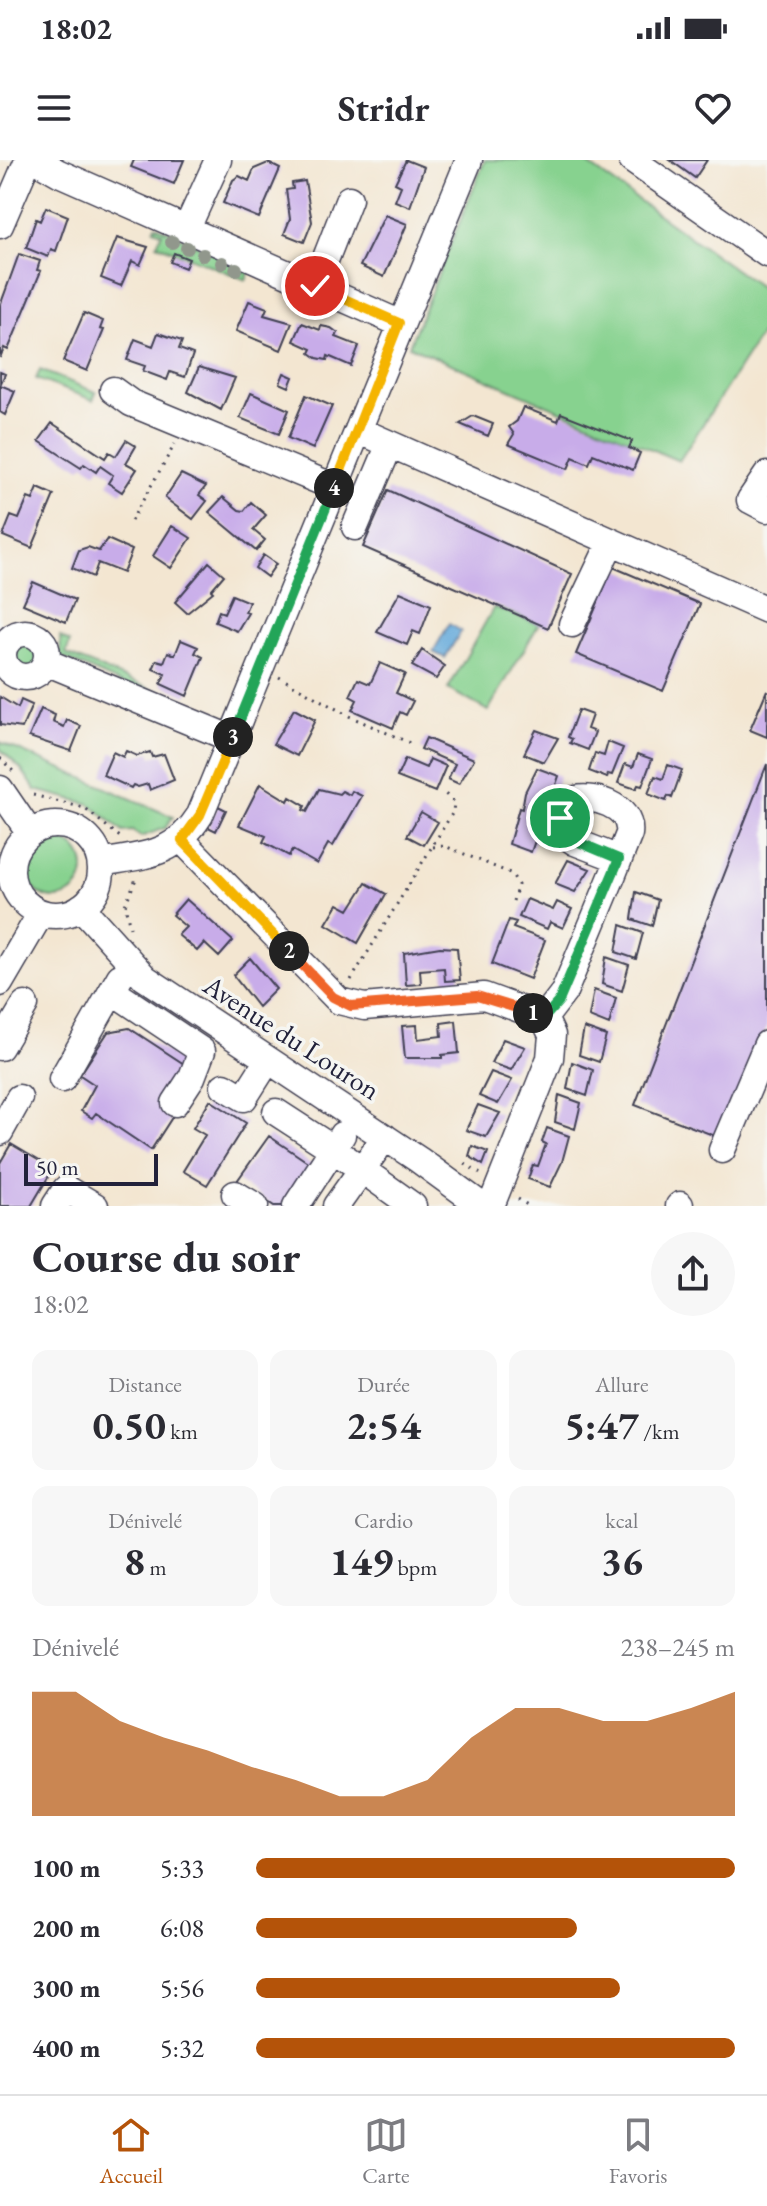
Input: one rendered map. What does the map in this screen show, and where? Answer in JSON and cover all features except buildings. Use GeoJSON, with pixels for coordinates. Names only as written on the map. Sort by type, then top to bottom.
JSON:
{"type":"FeatureCollection","features":[{"type":"Feature","properties":{"kind":"street"},"geometry":{"type":"LineString","coordinates":[[0,225],[28,160]]}},
{"type":"Feature","properties":{"kind":"street"},"geometry":{"type":"LineString","coordinates":[[36,160],[399,323]]}},
{"type":"Feature","properties":{"kind":"street"},"geometry":{"type":"LineString","coordinates":[[187,228],[218,160]]}},
{"type":"Feature","properties":{"kind":"street"},"geometry":{"type":"LineString","coordinates":[[101,863],[140,857],[182,840],[200,815],[399,323],[469,160]]}},
{"type":"Feature","properties":{"kind":"street"},"geometry":{"type":"LineString","coordinates":[[632,160],[767,254]]}},
{"type":"Feature","properties":{"kind":"street"},"geometry":{"type":"LineString","coordinates":[[315,286],[349,199]]}},
{"type":"Feature","properties":{"kind":"street"},"geometry":{"type":"LineString","coordinates":[[113,390],[131,403],[334,487]]}},
{"type":"Feature","properties":{"kind":"street"},"geometry":{"type":"LineString","coordinates":[[358,430],[767,610]]}},
{"type":"Feature","properties":{"kind":"street"},"geometry":{"type":"LineString","coordinates":[[355,527],[390,444]]}},
{"type":"Feature","properties":{"kind":"street"},"geometry":{"type":"LineString","coordinates":[[767,475],[750,500],[767,509]]}},
{"type":"Feature","properties":{"kind":"street"},"geometry":{"type":"LineString","coordinates":[[572,624],[611,542]]}},
{"type":"Feature","properties":{"kind":"street"},"geometry":{"type":"LineString","coordinates":[[2,644],[5,665],[16,675],[37,673],[46,662],[232,739]]}},
{"type":"Feature","properties":{"kind":"street"},"geometry":{"type":"LineString","coordinates":[[10,784],[30,833]]}},
{"type":"Feature","properties":{"kind":"street"},"geometry":{"type":"LineString","coordinates":[[51,825],[74,828],[92,842],[101,863],[97,888],[81,907],[61,914],[41,913],[20,896],[6,877],[14,852],[30,833],[51,825]]}},
{"type":"Feature","properties":{"kind":"street"},"geometry":{"type":"LineString","coordinates":[[182,840],[339,1001],[364,1007],[484,996],[544,1018],[552,1035],[550,1058],[491,1200]]}},
{"type":"Feature","properties":{"kind":"street"},"geometry":{"type":"LineString","coordinates":[[544,1018],[564,992],[619,859]]}},
{"type":"Feature","properties":{"kind":"street","name":"Avenue du Louron"},"geometry":{"type":"LineString","coordinates":[[81,907],[128,963],[227,1033],[385,1137],[491,1200]]}},
{"type":"Feature","properties":{"kind":"street"},"geometry":{"type":"LineString","coordinates":[[0,983],[41,913]]}},
{"type":"Feature","properties":{"kind":"street"},"geometry":{"type":"LineString","coordinates":[[62,1079],[128,963]]}},
{"type":"Feature","properties":{"kind":"street"},"geometry":{"type":"LineString","coordinates":[[112,991],[202,1051],[216,1048],[227,1033]]}},
{"type":"Feature","properties":{"kind":"street"},"geometry":{"type":"LineString","coordinates":[[0,1047],[25,1005]]}},
{"type":"Feature","properties":{"kind":"street"},"geometry":{"type":"LineString","coordinates":[[722,1150],[767,1044]]}},
{"type":"Feature","properties":{"kind":"street"},"geometry":{"type":"LineString","coordinates":[[175,1103],[192,1077],[202,1051]]}},
{"type":"Feature","properties":{"kind":"street"},"geometry":{"type":"LineString","coordinates":[[268,1060],[252,1102],[333,1149],[413,1206]]}},
{"type":"Feature","properties":{"kind":"street"},"geometry":{"type":"LineString","coordinates":[[0,1132],[19,1098]]}},
{"type":"Feature","properties":{"kind":"street"},"geometry":{"type":"LineString","coordinates":[[296,1206],[355,1117]]}},
{"type":"Feature","properties":{"kind":"street"},"geometry":{"type":"LineString","coordinates":[[336,1206],[385,1137]]}},
{"type":"Feature","properties":{"kind":"street"},"geometry":{"type":"LineString","coordinates":[[55,1206],[66,1189],[95,1206]]}},
{"type":"Feature","properties":{"kind":"path"},"geometry":{"type":"LineString","coordinates":[[131,521],[187,424]]}},
{"type":"Feature","properties":{"kind":"path"},"geometry":{"type":"LineString","coordinates":[[260,670],[412,744]]}},
{"type":"Feature","properties":{"kind":"path"},"geometry":{"type":"LineString","coordinates":[[0,758],[10,784]]}},
{"type":"Feature","properties":{"kind":"path"},"geometry":{"type":"LineString","coordinates":[[26,789],[38,799],[71,803],[91,811],[116,835],[134,838],[144,869],[134,882],[125,905],[133,934]]}},
{"type":"Feature","properties":{"kind":"path"},"geometry":{"type":"LineString","coordinates":[[339,1001],[454,806],[444,793]]}},
{"type":"Feature","properties":{"kind":"path"},"geometry":{"type":"LineString","coordinates":[[429,849],[445,846],[512,874],[518,885],[513,901]]}},
{"type":"Feature","properties":{"kind":"path"},"geometry":{"type":"LineString","coordinates":[[460,1161],[491,1200],[529,1206]]}},
{"type":"Feature","properties":{"kind":"green space"},"geometry":{"type":"Polygon","coordinates":[[[485,160],[582,160],[767,292],[767,325],[679,461],[409,346],[485,160]]]}},
{"type":"Feature","properties":{"kind":"green space"},"geometry":{"type":"Polygon","coordinates":[[[156,225],[250,271],[246,280],[157,244],[162,232],[154,229],[156,225]]]}},
{"type":"Feature","properties":{"kind":"green space"},"geometry":{"type":"Polygon","coordinates":[[[40,370],[96,392],[93,400],[36,379],[40,370]]]}},
{"type":"Feature","properties":{"kind":"green space"},"geometry":{"type":"Polygon","coordinates":[[[494,607],[539,624],[488,711],[448,689],[494,607]]]}},
{"type":"Feature","properties":{"kind":"green space"},"geometry":{"type":"Polygon","coordinates":[[[60,637],[70,642],[66,654],[221,718],[218,726],[61,657],[60,637]]]}},
{"type":"Feature","properties":{"kind":"green space"},"geometry":{"type":"Polygon","coordinates":[[[24,639],[35,644],[40,655],[35,666],[24,671],[13,666],[8,655],[13,644],[24,639]]]}},
{"type":"Feature","properties":{"kind":"green space"},"geometry":{"type":"Polygon","coordinates":[[[0,742],[173,817],[165,828],[141,837],[132,831],[123,832],[90,804],[36,790],[21,769],[0,749],[0,742]]]}},
{"type":"Feature","properties":{"kind":"green space"},"geometry":{"type":"Polygon","coordinates":[[[55,840],[76,848],[84,869],[76,890],[55,898],[34,890],[26,869],[34,848],[55,840]]]}},
{"type":"Feature","properties":{"kind":"water"},"geometry":{"type":"Polygon","coordinates":[[[449,624],[461,631],[445,658],[433,652],[449,624]]]}},
{"type":"Feature","properties":{"kind":"route"},"geometry":{"type":"LineString","coordinates":[[315,286],[399,323],[232,739],[200,815],[182,840],[339,1001],[364,1007],[484,996],[544,1018],[564,992],[619,859],[564,836],[560,830],[560,818]]}}]}
